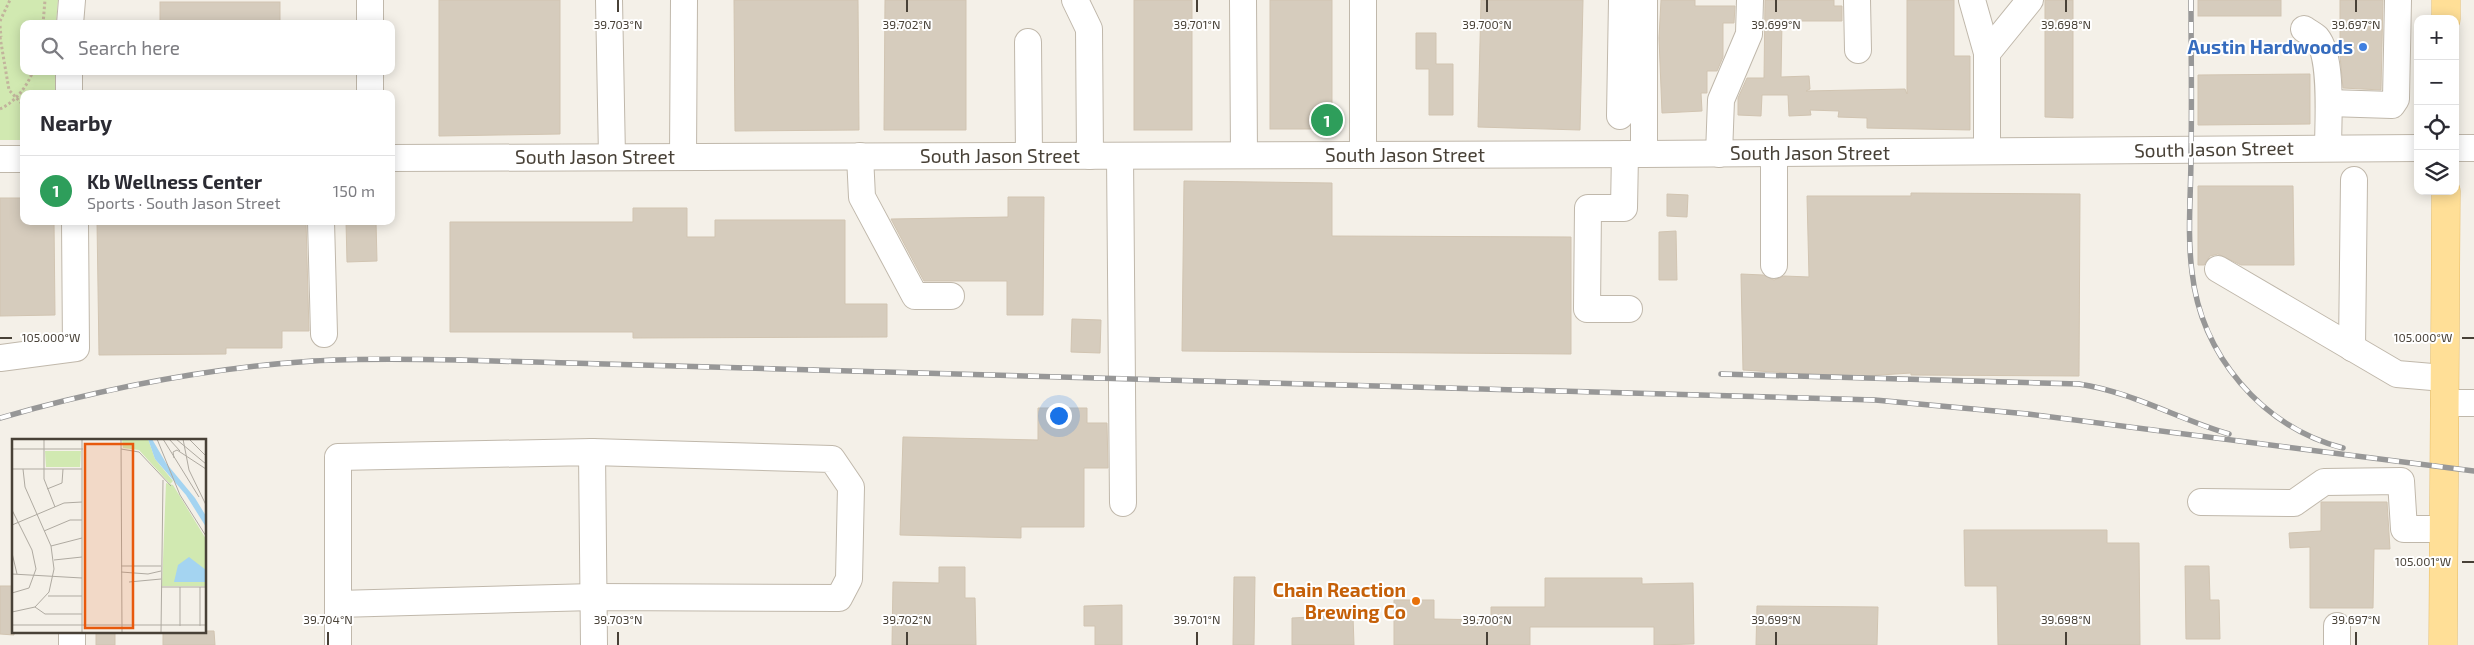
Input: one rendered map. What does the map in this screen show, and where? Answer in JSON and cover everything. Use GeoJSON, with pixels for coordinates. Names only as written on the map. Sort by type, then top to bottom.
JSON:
{"type":"FeatureCollection","features":[{"type":"Feature","properties":{"kind":"main road"},"geometry":{"type":"LineString","coordinates":[[2446,0],[2446,15]]}},
{"type":"Feature","properties":{"kind":"main road"},"geometry":{"type":"LineString","coordinates":[[2443,645],[2446,195]]}},
{"type":"Feature","properties":{"kind":"street"},"geometry":{"type":"LineString","coordinates":[[70,20],[72,0]]}},
{"type":"Feature","properties":{"kind":"street"},"geometry":{"type":"LineString","coordinates":[[370,0],[370,20]]}},
{"type":"Feature","properties":{"kind":"street"},"geometry":{"type":"LineString","coordinates":[[609,0],[612,157]]}},
{"type":"Feature","properties":{"kind":"street"},"geometry":{"type":"LineString","coordinates":[[683,157],[684,0]]}},
{"type":"Feature","properties":{"kind":"street"},"geometry":{"type":"LineString","coordinates":[[1075,0],[1089,29],[1090,156]]}},
{"type":"Feature","properties":{"kind":"street"},"geometry":{"type":"LineString","coordinates":[[1243,0],[1244,155]]}},
{"type":"Feature","properties":{"kind":"street"},"geometry":{"type":"LineString","coordinates":[[1363,0],[1363,155]]}},
{"type":"Feature","properties":{"kind":"street"},"geometry":{"type":"LineString","coordinates":[[1620,116],[1622,0]]}},
{"type":"Feature","properties":{"kind":"street"},"geometry":{"type":"LineString","coordinates":[[1629,309],[1587,309],[1588,208],[1624,208],[1634,154],[1644,0]]}},
{"type":"Feature","properties":{"kind":"street"},"geometry":{"type":"LineString","coordinates":[[1719,154],[1721,100],[1749,34],[1750,0]]}},
{"type":"Feature","properties":{"kind":"street"},"geometry":{"type":"LineString","coordinates":[[1856,0],[1858,50]]}},
{"type":"Feature","properties":{"kind":"street"},"geometry":{"type":"LineString","coordinates":[[1972,0],[1987,53],[1987,151]]}},
{"type":"Feature","properties":{"kind":"street"},"geometry":{"type":"LineString","coordinates":[[1987,53],[2030,0]]}},
{"type":"Feature","properties":{"kind":"street"},"geometry":{"type":"LineString","coordinates":[[2328,103],[2392,105],[2396,99],[2398,0]]}},
{"type":"Feature","properties":{"kind":"street"},"geometry":{"type":"LineString","coordinates":[[2304,29],[2317,38],[2324,54],[2328,103],[2328,148]]}},
{"type":"Feature","properties":{"kind":"street"},"geometry":{"type":"LineString","coordinates":[[1028,42],[1029,156]]}},
{"type":"Feature","properties":{"kind":"street"},"geometry":{"type":"LineString","coordinates":[[70,75],[70,90]]}},
{"type":"Feature","properties":{"kind":"street"},"geometry":{"type":"LineString","coordinates":[[370,75],[370,90]]}},
{"type":"Feature","properties":{"kind":"street","name":"South Jason Street"},"geometry":{"type":"LineString","coordinates":[[395,158],[1719,154],[2414,148]]}},
{"type":"Feature","properties":{"kind":"street"},"geometry":{"type":"LineString","coordinates":[[2459,148],[2474,148]]}},
{"type":"Feature","properties":{"kind":"street"},"geometry":{"type":"LineString","coordinates":[[1774,153],[1774,265]]}},
{"type":"Feature","properties":{"kind":"street"},"geometry":{"type":"LineString","coordinates":[[860,156],[862,197],[915,296],[951,296]]}},
{"type":"Feature","properties":{"kind":"street"},"geometry":{"type":"LineString","coordinates":[[1120,156],[1123,503]]}},
{"type":"Feature","properties":{"kind":"street"},"geometry":{"type":"LineString","coordinates":[[0,159],[20,159]]}},
{"type":"Feature","properties":{"kind":"street"},"geometry":{"type":"LineString","coordinates":[[2352,348],[2354,180]]}},
{"type":"Feature","properties":{"kind":"street"},"geometry":{"type":"LineString","coordinates":[[0,358],[76,348],[74,225]]}},
{"type":"Feature","properties":{"kind":"street"},"geometry":{"type":"LineString","coordinates":[[321,225],[324,334]]}},
{"type":"Feature","properties":{"kind":"street"},"geometry":{"type":"LineString","coordinates":[[2218,269],[2397,374],[2474,403]]}},
{"type":"Feature","properties":{"kind":"street"},"geometry":{"type":"LineString","coordinates":[[592,452],[594,645]]}},
{"type":"Feature","properties":{"kind":"street"},"geometry":{"type":"LineString","coordinates":[[338,604],[594,597],[839,598],[849,579],[851,487],[832,459],[592,452],[338,457],[338,604],[338,645]]}},
{"type":"Feature","properties":{"kind":"street"},"geometry":{"type":"LineString","coordinates":[[2201,502],[2294,503],[2324,482],[2401,481],[2404,529],[2443,529]]}},
{"type":"Feature","properties":{"kind":"street"},"geometry":{"type":"LineString","coordinates":[[72,632],[72,645]]}},
{"type":"Feature","properties":{"kind":"path"},"geometry":{"type":"LineString","coordinates":[[0,21],[10,0]]}},
{"type":"Feature","properties":{"kind":"path"},"geometry":{"type":"LineString","coordinates":[[42,20],[45,0]]}},
{"type":"Feature","properties":{"kind":"path"},"geometry":{"type":"LineString","coordinates":[[0,26],[2,58],[9,90],[20,102]]}},
{"type":"Feature","properties":{"kind":"path"},"geometry":{"type":"LineString","coordinates":[[22,90],[31,75]]}},
{"type":"Feature","properties":{"kind":"path"},"geometry":{"type":"LineString","coordinates":[[0,109],[20,92]]}},
{"type":"Feature","properties":{"kind":"green space"},"geometry":{"type":"Polygon","coordinates":[[[0,0],[58,0],[56,20],[20,20],[20,75],[56,75],[55,90],[20,90],[20,140],[0,140],[0,0]]]}},
{"type":"Feature","properties":{"kind":"building"},"geometry":{"type":"Polygon","coordinates":[[[439,0],[560,0],[560,134],[439,136],[439,0]]]}},
{"type":"Feature","properties":{"kind":"building"},"geometry":{"type":"Polygon","coordinates":[[[734,0],[858,0],[859,130],[735,131],[734,0]]]}},
{"type":"Feature","properties":{"kind":"building"},"geometry":{"type":"Polygon","coordinates":[[[885,0],[966,0],[966,130],[884,130],[885,0]]]}},
{"type":"Feature","properties":{"kind":"building"},"geometry":{"type":"Polygon","coordinates":[[[1134,0],[1192,0],[1192,130],[1134,130],[1134,0]]]}},
{"type":"Feature","properties":{"kind":"building"},"geometry":{"type":"Polygon","coordinates":[[[1270,0],[1332,0],[1332,129],[1270,129],[1270,0]]]}},
{"type":"Feature","properties":{"kind":"building"},"geometry":{"type":"Polygon","coordinates":[[[1481,0],[1583,0],[1580,130],[1478,127],[1481,0]]]}},
{"type":"Feature","properties":{"kind":"building"},"geometry":{"type":"Polygon","coordinates":[[[1661,0],[1695,0],[1695,6],[1735,6],[1734,23],[1723,23],[1723,57],[1717,71],[1707,71],[1707,93],[1701,93],[1702,111],[1662,113],[1659,38],[1661,0]]]}},
{"type":"Feature","properties":{"kind":"building"},"geometry":{"type":"Polygon","coordinates":[[[1765,0],[1834,0],[1834,6],[1842,6],[1842,21],[1782,21],[1781,77],[1809,76],[1810,89],[1806,91],[1905,89],[1907,94],[1907,0],[1954,0],[1954,56],[1970,56],[1970,130],[1867,128],[1867,118],[1838,117],[1839,111],[1810,110],[1811,115],[1789,116],[1788,95],[1762,95],[1761,116],[1738,115],[1738,98],[1747,78],[1764,78],[1765,0]]]}},
{"type":"Feature","properties":{"kind":"building"},"geometry":{"type":"Polygon","coordinates":[[[2045,0],[2073,0],[2073,118],[2045,117],[2045,0]]]}},
{"type":"Feature","properties":{"kind":"building"},"geometry":{"type":"Polygon","coordinates":[[[2198,0],[2281,0],[2281,16],[2198,16],[2198,0]]]}},
{"type":"Feature","properties":{"kind":"building","name":"Austin Hardwoods"},"geometry":{"type":"Polygon","coordinates":[[[2340,0],[2383,0],[2381,90],[2343,88],[2340,56],[2340,0]]]}},
{"type":"Feature","properties":{"kind":"building"},"geometry":{"type":"Polygon","coordinates":[[[160,2],[280,2],[280,20],[160,20],[160,2]]]}},
{"type":"Feature","properties":{"kind":"building"},"geometry":{"type":"Polygon","coordinates":[[[1416,33],[1436,33],[1436,64],[1453,64],[1453,115],[1429,115],[1429,69],[1416,69],[1416,33]]]}},
{"type":"Feature","properties":{"kind":"building"},"geometry":{"type":"Polygon","coordinates":[[[2310,74],[2310,124],[2198,125],[2198,75],[2310,74]]]}},
{"type":"Feature","properties":{"kind":"building"},"geometry":{"type":"Polygon","coordinates":[[[1184,181],[1332,183],[1332,236],[1571,237],[1571,354],[1182,351],[1184,181]]]}},
{"type":"Feature","properties":{"kind":"building"},"geometry":{"type":"Polygon","coordinates":[[[2198,186],[2293,186],[2294,265],[2241,265],[2218,254],[2210,256],[2204,265],[2198,265],[2198,186]]]}},
{"type":"Feature","properties":{"kind":"building"},"geometry":{"type":"Polygon","coordinates":[[[1911,193],[2080,194],[2079,376],[1911,375],[1911,373],[1849,377],[1743,370],[1741,274],[1763,275],[1774,280],[1784,276],[1809,277],[1807,196],[1911,196],[1911,193]]]}},
{"type":"Feature","properties":{"kind":"building"},"geometry":{"type":"Polygon","coordinates":[[[1667,194],[1688,195],[1687,217],[1667,216],[1667,194]]]}},
{"type":"Feature","properties":{"kind":"building"},"geometry":{"type":"Polygon","coordinates":[[[1008,197],[1044,197],[1043,315],[1007,315],[1007,281],[924,281],[891,219],[1008,217],[1008,197]]]}},
{"type":"Feature","properties":{"kind":"building"},"geometry":{"type":"Polygon","coordinates":[[[0,198],[20,198],[20,225],[54,225],[55,315],[0,316],[0,198]]]}},
{"type":"Feature","properties":{"kind":"building"},"geometry":{"type":"Polygon","coordinates":[[[633,208],[687,208],[687,237],[715,237],[715,220],[845,220],[845,304],[887,304],[887,337],[633,338],[633,332],[450,332],[450,222],[633,222],[633,208]]]}},
{"type":"Feature","properties":{"kind":"building"},"geometry":{"type":"Polygon","coordinates":[[[97,225],[306,225],[309,331],[282,331],[282,348],[226,348],[226,354],[99,355],[97,225]]]}},
{"type":"Feature","properties":{"kind":"building"},"geometry":{"type":"Polygon","coordinates":[[[346,225],[376,225],[377,261],[347,262],[346,225]]]}},
{"type":"Feature","properties":{"kind":"building"},"geometry":{"type":"Polygon","coordinates":[[[1676,231],[1677,280],[1659,280],[1659,232],[1676,231]]]}},
{"type":"Feature","properties":{"kind":"building"},"geometry":{"type":"Polygon","coordinates":[[[1072,319],[1101,320],[1100,353],[1071,352],[1072,319]]]}},
{"type":"Feature","properties":{"kind":"building"},"geometry":{"type":"Polygon","coordinates":[[[1038,408],[1087,408],[1087,423],[1107,423],[1108,468],[1084,468],[1084,527],[1021,527],[1021,538],[900,535],[903,437],[1038,440],[1038,408]]]}},
{"type":"Feature","properties":{"kind":"building"},"geometry":{"type":"Polygon","coordinates":[[[2321,502],[2387,502],[2390,549],[2374,549],[2373,608],[2310,608],[2310,547],[2290,548],[2289,533],[2321,531],[2321,502]]]}},
{"type":"Feature","properties":{"kind":"building"},"geometry":{"type":"Polygon","coordinates":[[[1964,530],[2107,530],[2107,543],[2139,543],[2140,645],[1998,645],[1997,586],[1965,586],[1964,530]]]}},
{"type":"Feature","properties":{"kind":"building"},"geometry":{"type":"Polygon","coordinates":[[[2185,566],[2209,566],[2210,600],[2219,600],[2220,639],[2186,639],[2185,566]]]}},
{"type":"Feature","properties":{"kind":"building"},"geometry":{"type":"Polygon","coordinates":[[[939,567],[965,567],[965,598],[975,598],[976,645],[892,645],[893,582],[939,583],[939,567]]]}},
{"type":"Feature","properties":{"kind":"building"},"geometry":{"type":"Polygon","coordinates":[[[1234,577],[1255,577],[1254,645],[1233,645],[1234,577]]]}},
{"type":"Feature","properties":{"kind":"building"},"geometry":{"type":"Polygon","coordinates":[[[1545,578],[1642,578],[1642,584],[1693,583],[1694,644],[1654,645],[1654,627],[1530,627],[1530,645],[1394,645],[1394,600],[1434,600],[1434,619],[1491,620],[1491,607],[1545,607],[1545,578]]]}},
{"type":"Feature","properties":{"kind":"building"},"geometry":{"type":"Polygon","coordinates":[[[0,586],[12,586],[12,632],[14,632],[14,635],[0,634],[0,586]]]}},
{"type":"Feature","properties":{"kind":"building"},"geometry":{"type":"Polygon","coordinates":[[[1122,605],[1122,645],[1095,645],[1095,626],[1084,626],[1084,606],[1122,605]]]}},
{"type":"Feature","properties":{"kind":"building"},"geometry":{"type":"Polygon","coordinates":[[[1757,606],[1878,607],[1877,645],[1756,645],[1757,606]]]}},
{"type":"Feature","properties":{"kind":"building"},"geometry":{"type":"Polygon","coordinates":[[[1353,616],[1354,645],[1292,645],[1292,618],[1353,616]]]}},
{"type":"Feature","properties":{"kind":"building"},"geometry":{"type":"Polygon","coordinates":[[[214,631],[215,645],[163,645],[163,632],[214,631]]]}},
{"type":"Feature","properties":{"kind":"building"},"geometry":{"type":"Polygon","coordinates":[[[96,632],[115,632],[115,645],[96,645],[96,632]]]}},
{"type":"Feature","properties":{"kind":"railway"},"geometry":{"type":"LineString","coordinates":[[2191,0],[2190,243],[2192,272],[2198,303],[2208,332],[2222,359],[2240,383],[2262,405],[2286,423],[2314,438],[2343,448]]}},
{"type":"Feature","properties":{"kind":"railway"},"geometry":{"type":"LineString","coordinates":[[0,418],[116,389],[194,374],[274,364],[331,360],[461,360],[1875,400],[2028,414],[2474,471]]}},
{"type":"Feature","properties":{"kind":"railway"},"geometry":{"type":"LineString","coordinates":[[1721,374],[2079,384],[2118,393],[2229,434]]}},
{"type":"Feature","properties":{"kind":"place","name":"Austin Hardwoods"},"geometry":{"type":"Point","coordinates":[2363,47]}},
{"type":"Feature","properties":{"kind":"place","name":"Kb Wellness Center"},"geometry":{"type":"Point","coordinates":[1327,120]}},
{"type":"Feature","properties":{"kind":"place","name":"Chain Reaction Brewing Co"},"geometry":{"type":"Point","coordinates":[1416,601]}}]}
